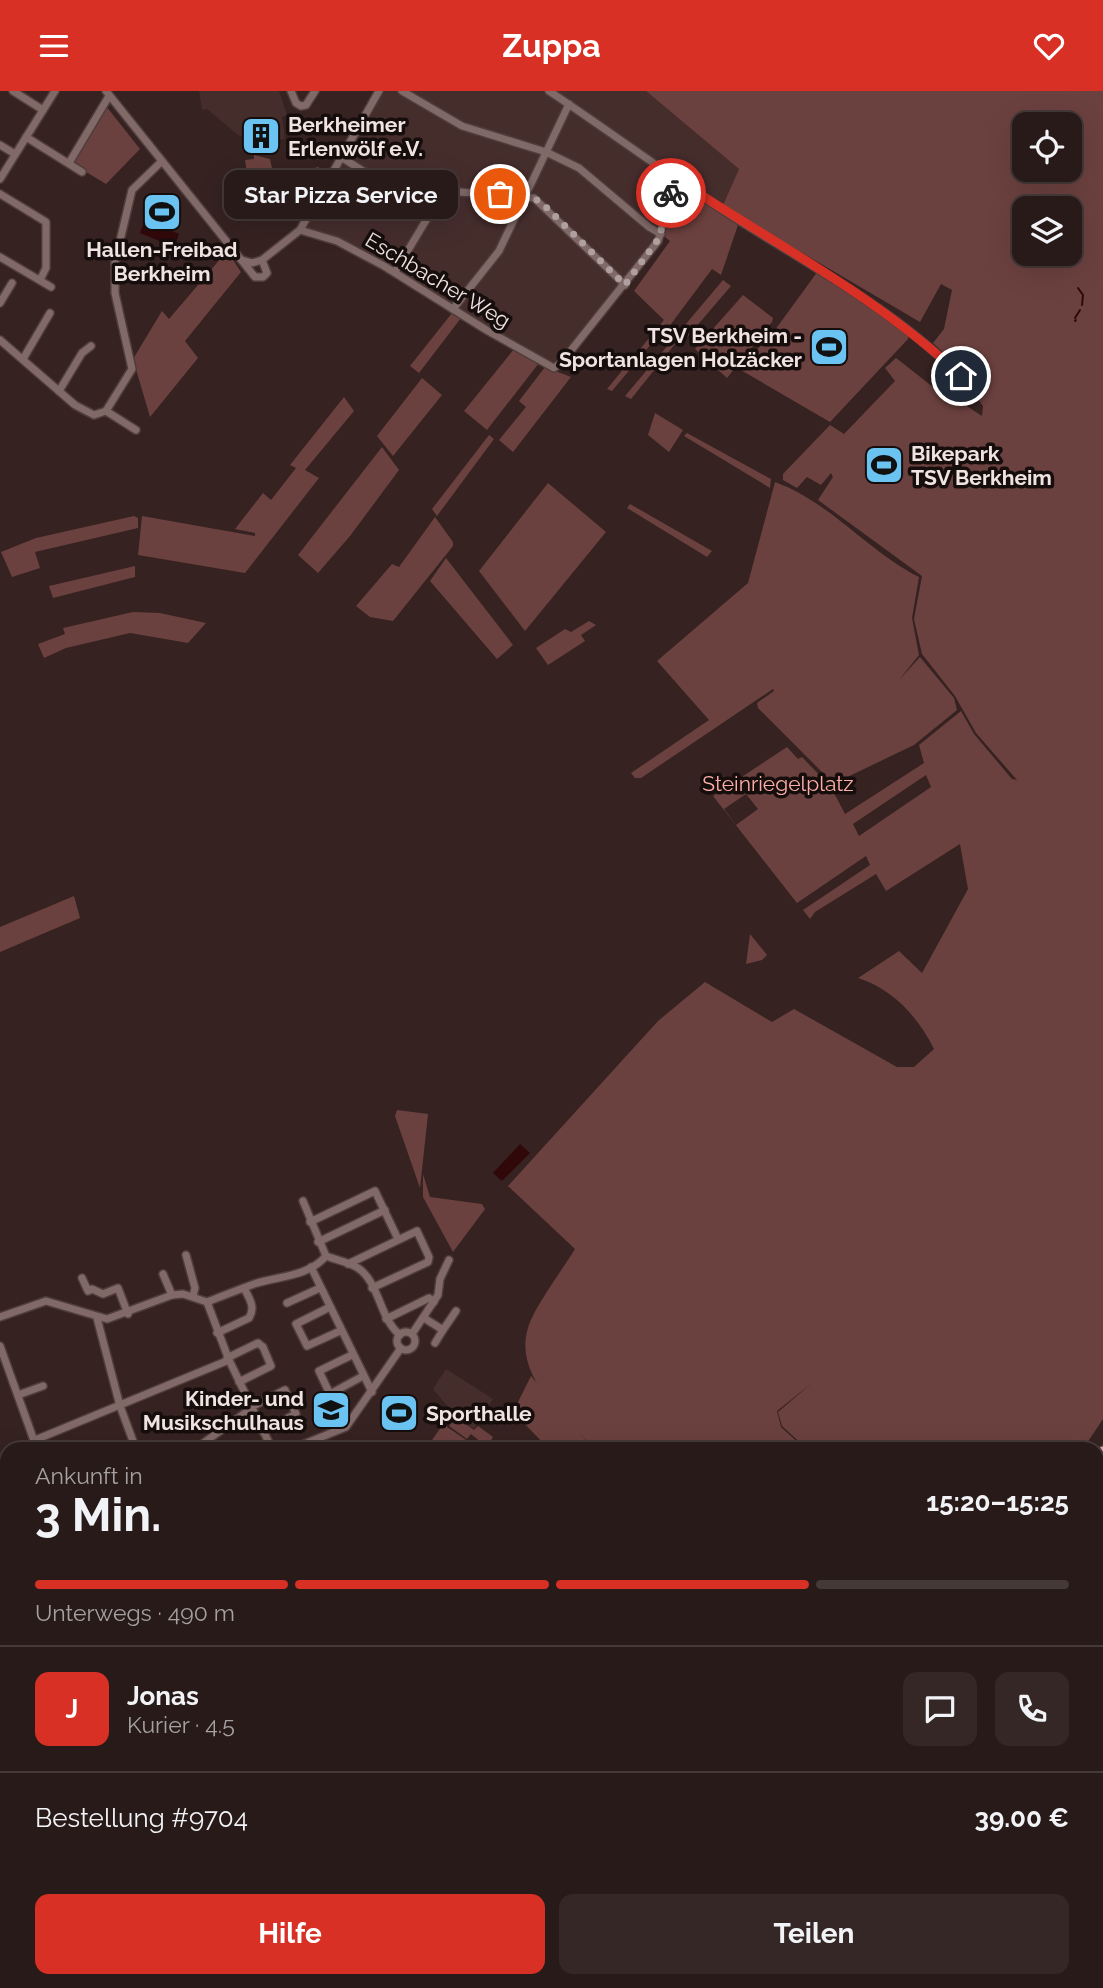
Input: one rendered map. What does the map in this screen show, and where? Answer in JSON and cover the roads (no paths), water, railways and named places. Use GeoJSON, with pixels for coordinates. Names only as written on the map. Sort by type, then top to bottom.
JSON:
{"type":"FeatureCollection","features":[{"type":"Feature","properties":{"kind":"street"},"geometry":{"type":"LineString","coordinates":[[13,91],[43,110]]}},
{"type":"Feature","properties":{"kind":"street"},"geometry":{"type":"LineString","coordinates":[[0,179],[54,91]]}},
{"type":"Feature","properties":{"kind":"street"},"geometry":{"type":"LineString","coordinates":[[291,91],[298,105],[306,105],[315,91]]}},
{"type":"Feature","properties":{"kind":"street"},"geometry":{"type":"LineString","coordinates":[[241,260],[252,263],[262,260],[300,230],[379,91]]}},
{"type":"Feature","properties":{"kind":"street"},"geometry":{"type":"LineString","coordinates":[[402,91],[462,126],[546,152],[593,178],[649,227],[661,234]]}},
{"type":"Feature","properties":{"kind":"street"},"geometry":{"type":"LineString","coordinates":[[549,91],[675,178],[855,290],[918,336],[969,385]]}},
{"type":"Feature","properties":{"kind":"street"},"geometry":{"type":"LineString","coordinates":[[69,163],[108,93],[252,275],[259,278],[267,273],[262,260]]}},
{"type":"Feature","properties":{"kind":"street"},"geometry":{"type":"LineString","coordinates":[[453,309],[499,251],[569,104]]}},
{"type":"Feature","properties":{"kind":"street"},"geometry":{"type":"LineString","coordinates":[[26,137],[82,172]]}},
{"type":"Feature","properties":{"kind":"street"},"geometry":{"type":"LineString","coordinates":[[0,145],[15,154]]}},
{"type":"Feature","properties":{"kind":"street"},"geometry":{"type":"LineString","coordinates":[[341,157],[391,186],[443,192],[525,196],[547,206],[625,285],[661,234],[675,178]]}},
{"type":"Feature","properties":{"kind":"street"},"geometry":{"type":"LineString","coordinates":[[0,340],[78,407],[96,415],[106,411],[132,369],[114,293],[118,244],[132,190],[161,162]]}},
{"type":"Feature","properties":{"kind":"street"},"geometry":{"type":"LineString","coordinates":[[395,272],[442,199],[443,192]]}},
{"type":"Feature","properties":{"kind":"street"},"geometry":{"type":"LineString","coordinates":[[0,194],[46,222],[46,268],[40,280]]}},
{"type":"Feature","properties":{"kind":"street","name":"Eschbacher Weg"},"geometry":{"type":"LineString","coordinates":[[300,230],[337,241],[395,272],[554,368],[562,363],[625,285]]}},
{"type":"Feature","properties":{"kind":"street"},"geometry":{"type":"LineString","coordinates":[[0,257],[51,287]]}},
{"type":"Feature","properties":{"kind":"street"},"geometry":{"type":"LineString","coordinates":[[0,303],[12,283]]}},
{"type":"Feature","properties":{"kind":"street"},"geometry":{"type":"LineString","coordinates":[[23,359],[50,313]]}},
{"type":"Feature","properties":{"kind":"street"},"geometry":{"type":"LineString","coordinates":[[59,391],[82,353],[91,346]]}},
{"type":"Feature","properties":{"kind":"street"},"geometry":{"type":"LineString","coordinates":[[106,411],[136,430]]}},
{"type":"Feature","properties":{"kind":"street"},"geometry":{"type":"LineString","coordinates":[[310,1222],[375,1191],[398,1239]]}},
{"type":"Feature","properties":{"kind":"street"},"geometry":{"type":"LineString","coordinates":[[303,1201],[326,1256],[348,1263],[365,1274],[386,1319],[400,1335]]}},
{"type":"Feature","properties":{"kind":"street"},"geometry":{"type":"LineString","coordinates":[[318,1242],[385,1210]]}},
{"type":"Feature","properties":{"kind":"street"},"geometry":{"type":"LineString","coordinates":[[348,1263],[416,1231],[429,1257],[428,1262],[372,1288]]}},
{"type":"Feature","properties":{"kind":"street"},"geometry":{"type":"LineString","coordinates":[[186,1255],[195,1288],[193,1296]]}},
{"type":"Feature","properties":{"kind":"street"},"geometry":{"type":"LineString","coordinates":[[0,1317],[46,1301],[107,1319],[128,1314],[172,1295],[193,1296],[207,1302],[311,1267],[326,1256]]}},
{"type":"Feature","properties":{"kind":"street"},"geometry":{"type":"LineString","coordinates":[[400,1335],[412,1334],[424,1318],[434,1302],[449,1260]]}},
{"type":"Feature","properties":{"kind":"street"},"geometry":{"type":"LineString","coordinates":[[311,1267],[372,1392]]}},
{"type":"Feature","properties":{"kind":"street"},"geometry":{"type":"LineString","coordinates":[[163,1274],[172,1295]]}},
{"type":"Feature","properties":{"kind":"street"},"geometry":{"type":"LineString","coordinates":[[82,1278],[88,1291],[92,1289],[103,1294],[118,1288],[128,1314]]}},
{"type":"Feature","properties":{"kind":"street"},"geometry":{"type":"LineString","coordinates":[[217,1333],[249,1318],[252,1306],[244,1288]]}},
{"type":"Feature","properties":{"kind":"street"},"geometry":{"type":"LineString","coordinates":[[287,1303],[320,1288]]}},
{"type":"Feature","properties":{"kind":"street"},"geometry":{"type":"LineString","coordinates":[[386,1319],[429,1299],[434,1302]]}},
{"type":"Feature","properties":{"kind":"street"},"geometry":{"type":"LineString","coordinates":[[207,1302],[228,1359],[268,1442]]}},
{"type":"Feature","properties":{"kind":"street"},"geometry":{"type":"LineString","coordinates":[[330,1307],[296,1324],[307,1346],[341,1331]]}},
{"type":"Feature","properties":{"kind":"street"},"geometry":{"type":"LineString","coordinates":[[435,1343],[456,1311]]}},
{"type":"Feature","properties":{"kind":"street"},"geometry":{"type":"LineString","coordinates":[[97,1318],[131,1442]]}},
{"type":"Feature","properties":{"kind":"street"},"geometry":{"type":"LineString","coordinates":[[424,1318],[443,1330]]}},
{"type":"Feature","properties":{"kind":"street"},"geometry":{"type":"LineString","coordinates":[[401,1348],[412,1347],[415,1340],[412,1334]]}},
{"type":"Feature","properties":{"kind":"street"},"geometry":{"type":"LineString","coordinates":[[400,1335],[397,1340],[401,1348]]}},
{"type":"Feature","properties":{"kind":"street"},"geometry":{"type":"LineString","coordinates":[[42,1442],[258,1343],[271,1361],[271,1366],[239,1381]]}},
{"type":"Feature","properties":{"kind":"street"},"geometry":{"type":"LineString","coordinates":[[0,1346],[3,1366],[18,1395],[35,1442]]}},
{"type":"Feature","properties":{"kind":"street"},"geometry":{"type":"LineString","coordinates":[[309,1442],[346,1427],[401,1348]]}},
{"type":"Feature","properties":{"kind":"street"},"geometry":{"type":"LineString","coordinates":[[352,1355],[319,1371],[330,1394],[363,1376]]}},
{"type":"Feature","properties":{"kind":"street"},"geometry":{"type":"LineString","coordinates":[[18,1395],[43,1386]]}},
{"type":"Feature","properties":{"kind":"street"},"geometry":{"type":"LineString","coordinates":[[205,1442],[251,1408],[285,1390],[296,1414],[262,1431]]}},
{"type":"Feature","properties":{"kind":"waterway"},"geometry":{"type":"LineString","coordinates":[[1078,288],[1083,295],[1082,305]]}},
{"type":"Feature","properties":{"kind":"waterway"},"geometry":{"type":"LineString","coordinates":[[1075,318],[1080,310]]}},
{"type":"Feature","properties":{"kind":"place","name":"Berkheimer Erlenwölf e.V."},"geometry":{"type":"Point","coordinates":[261,136]}},
{"type":"Feature","properties":{"kind":"place","name":"Star Pizza Service"},"geometry":{"type":"Point","coordinates":[500,194]}},
{"type":"Feature","properties":{"kind":"place","name":"Hallen-Freibad Berkheim"},"geometry":{"type":"Point","coordinates":[162,212]}},
{"type":"Feature","properties":{"kind":"place","name":"TSV Berkheim - Sportanlagen Holzäcker"},"geometry":{"type":"Point","coordinates":[829,347]}},
{"type":"Feature","properties":{"kind":"place","name":"Bikepark TSV Berkheim"},"geometry":{"type":"Point","coordinates":[884,465]}},
{"type":"Feature","properties":{"kind":"place","name":"Kinder- und Musikschulhaus"},"geometry":{"type":"Point","coordinates":[331,1410]}},
{"type":"Feature","properties":{"kind":"place","name":"Sporthalle"},"geometry":{"type":"Point","coordinates":[399,1413]}},
{"type":"Feature","properties":{"kind":"park label","name":"Steinriegelplatz"},"geometry":{"type":"Point","coordinates":[778,783]}}]}
